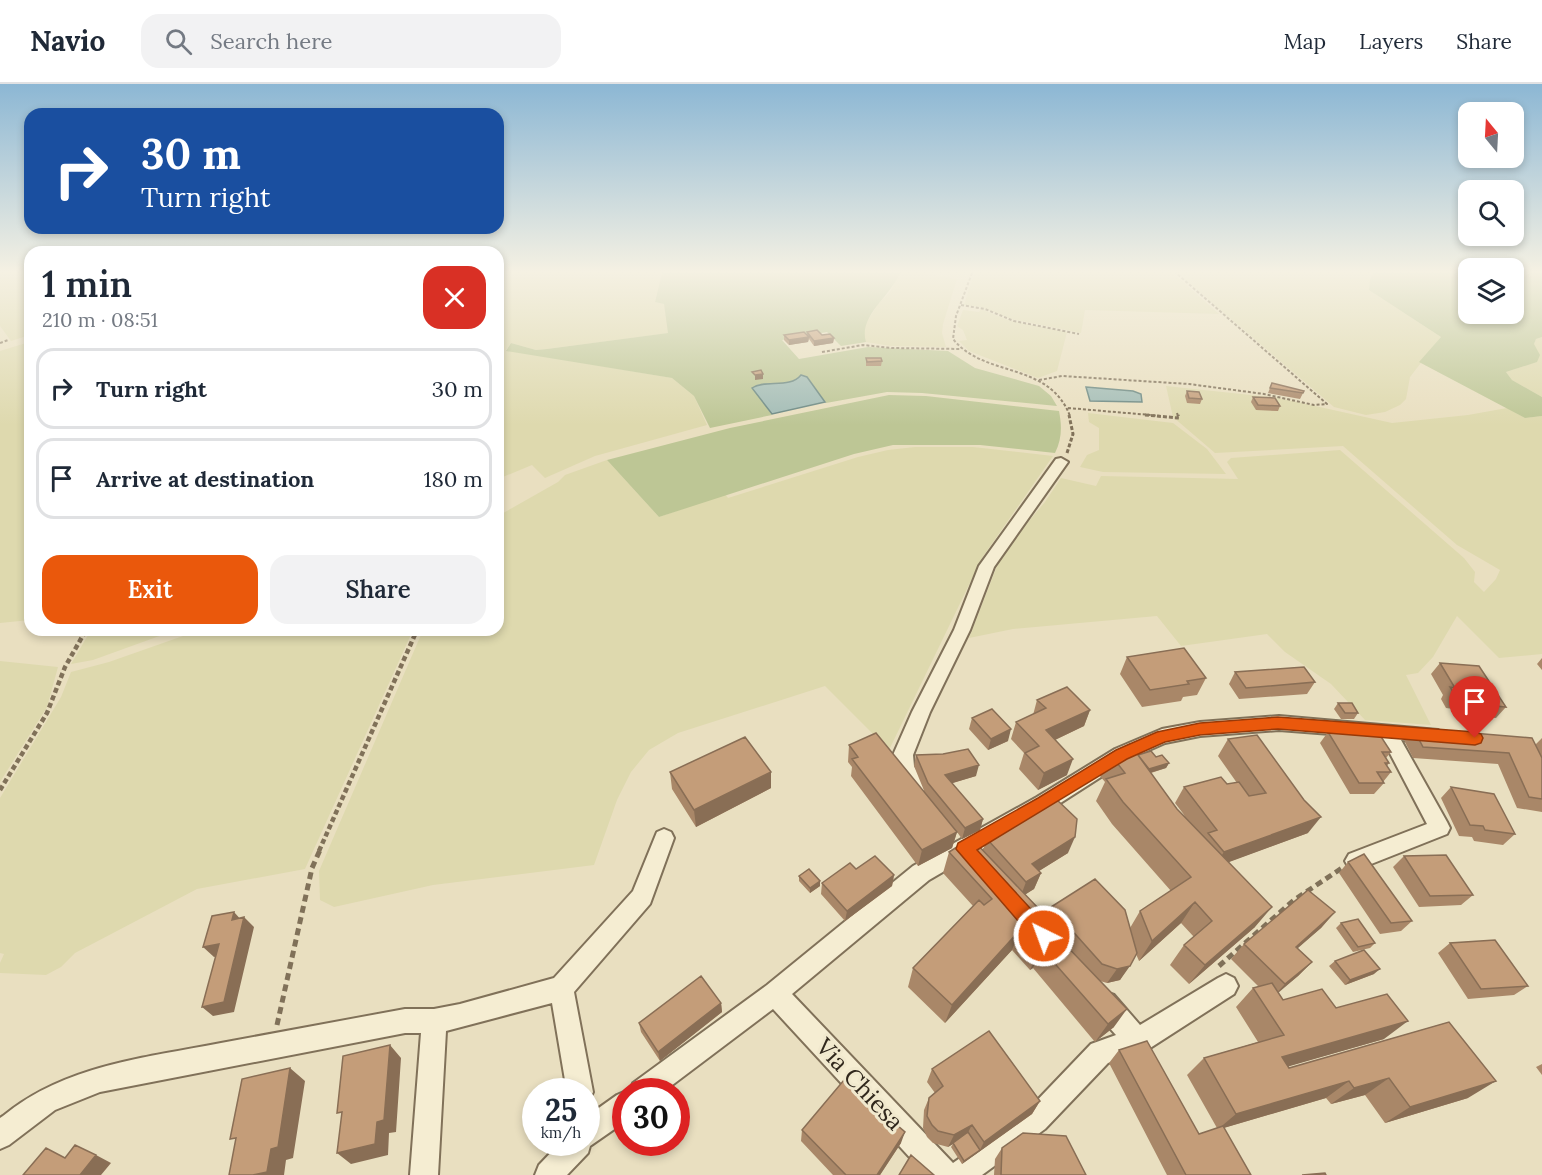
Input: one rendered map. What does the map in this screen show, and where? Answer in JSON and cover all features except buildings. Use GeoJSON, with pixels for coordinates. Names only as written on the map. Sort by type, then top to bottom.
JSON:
{"type":"FeatureCollection","features":[{"type":"Feature","properties":{"kind":"street"},"geometry":{"type":"LineString","coordinates":[[925,801],[904,766],[903,755],[962,630],[987,566],[1061,462]]}},
{"type":"Feature","properties":{"kind":"street"},"geometry":{"type":"LineString","coordinates":[[661,1078],[775,993],[958,841],[1044,803],[1122,754],[1162,736],[1200,729],[1278,723],[1446,736]]}},
{"type":"Feature","properties":{"kind":"street"},"geometry":{"type":"LineString","coordinates":[[1356,861],[1440,828],[1387,731]]}},
{"type":"Feature","properties":{"kind":"street"},"geometry":{"type":"LineString","coordinates":[[0,1136],[42,1101],[68,1089],[100,1079],[405,1021],[434,1021],[460,1016],[561,988],[642,897],[664,838]]}},
{"type":"Feature","properties":{"kind":"street"},"geometry":{"type":"LineString","coordinates":[[958,841],[980,866]]}},
{"type":"Feature","properties":{"kind":"street"},"geometry":{"type":"LineString","coordinates":[[959,1175],[1036,1120],[1100,1053],[1138,1041],[1226,986]]}},
{"type":"Feature","properties":{"kind":"street"},"geometry":{"type":"LineString","coordinates":[[561,988],[577,1078]]}},
{"type":"Feature","properties":{"kind":"street"},"geometry":{"type":"LineString","coordinates":[[1091,989],[1138,1041]]}},
{"type":"Feature","properties":{"kind":"street","name":"Via Chiesa"},"geometry":{"type":"LineString","coordinates":[[775,993],[945,1175]]}},
{"type":"Feature","properties":{"kind":"street"},"geometry":{"type":"LineString","coordinates":[[424,1175],[434,1021]]}},
{"type":"Feature","properties":{"kind":"street"},"geometry":{"type":"LineString","coordinates":[[549,1175],[565,1156]]}},
{"type":"Feature","properties":{"kind":"path"},"geometry":{"type":"LineString","coordinates":[[954,324],[952,337],[961,349]]}},
{"type":"Feature","properties":{"kind":"path"},"geometry":{"type":"LineString","coordinates":[[1029,324],[1079,334]]}},
{"type":"Feature","properties":{"kind":"path"},"geometry":{"type":"LineString","coordinates":[[1039,380],[1062,376],[1226,389],[1276,396],[1316,406],[1326,404],[1234,324]]}},
{"type":"Feature","properties":{"kind":"path"},"geometry":{"type":"LineString","coordinates":[[0,343],[8,340]]}},
{"type":"Feature","properties":{"kind":"path"},"geometry":{"type":"LineString","coordinates":[[822,352],[863,345],[961,349],[1039,380],[1057,393],[1068,408],[1072,420],[1073,440],[1061,462]]}},
{"type":"Feature","properties":{"kind":"path"},"geometry":{"type":"LineString","coordinates":[[1068,408],[1179,418],[1178,413]]}},
{"type":"Feature","properties":{"kind":"path"},"geometry":{"type":"LineString","coordinates":[[0,790],[47,713],[65,667],[83,636]]}},
{"type":"Feature","properties":{"kind":"path"},"geometry":{"type":"LineString","coordinates":[[272,1046],[312,868],[414,636]]}},
{"type":"Feature","properties":{"kind":"path"},"geometry":{"type":"LineString","coordinates":[[1226,986],[1212,971],[1320,882],[1356,861]]}},
{"type":"Feature","properties":{"kind":"shaded area"},"geometry":{"type":"Polygon","coordinates":[[[0,324],[24,324],[24,337],[11,341],[0,324]]]}},
{"type":"Feature","properties":{"kind":"shaded area"},"geometry":{"type":"Polygon","coordinates":[[[504,324],[667,324],[669,333],[536,350],[511,343],[506,350],[672,378],[694,396],[707,425],[595,456],[545,478],[532,465],[504,477],[504,324]]]}},
{"type":"Feature","properties":{"kind":"shaded area"},"geometry":{"type":"Polygon","coordinates":[[[943,324],[942,333],[946,347],[891,346],[866,342],[863,336],[865,325],[943,324]]]}},
{"type":"Feature","properties":{"kind":"shaded area"},"geometry":{"type":"Polygon","coordinates":[[[958,324],[1027,324],[1067,332],[1057,371],[1038,378],[969,351],[959,341],[967,340],[963,330],[957,326],[958,324]]]}},
{"type":"Feature","properties":{"kind":"shaded area"},"geometry":{"type":"Polygon","coordinates":[[[1036,324],[1083,324],[1081,333],[1036,324]]]}},
{"type":"Feature","properties":{"kind":"shaded area"},"geometry":{"type":"Polygon","coordinates":[[[1237,324],[1421,324],[1441,337],[1410,377],[1406,399],[1400,405],[1385,412],[1366,415],[1334,407],[1237,324]]]}},
{"type":"Feature","properties":{"kind":"shaded area"},"geometry":{"type":"Polygon","coordinates":[[[1542,337],[1542,397],[1512,380],[1506,372],[1524,366],[1536,339],[1542,337]]]}},
{"type":"Feature","properties":{"kind":"shaded area"},"geometry":{"type":"Polygon","coordinates":[[[24,344],[24,621],[0,623],[0,351],[24,344]]]}},
{"type":"Feature","properties":{"kind":"shaded area"},"geometry":{"type":"Polygon","coordinates":[[[1166,386],[1279,398],[1392,423],[1468,415],[1507,408],[1525,418],[1542,416],[1542,654],[1499,658],[1457,616],[1433,657],[1418,673],[1406,675],[1431,725],[1365,720],[1331,684],[1285,652],[1267,634],[1181,646],[1157,616],[1013,629],[969,638],[997,566],[1017,535],[1045,502],[1061,478],[1096,486],[1101,476],[1238,479],[1227,462],[1231,458],[1340,450],[1464,558],[1475,572],[1474,582],[1484,592],[1496,579],[1500,570],[1457,545],[1343,446],[1215,453],[1173,417],[1166,386]]]}},
{"type":"Feature","properties":{"kind":"shaded area"},"geometry":{"type":"Polygon","coordinates":[[[1088,413],[1173,423],[1207,449],[1226,474],[1103,472],[1080,467],[1087,455],[1099,450],[1099,428],[1089,422],[1088,413]]]}},
{"type":"Feature","properties":{"kind":"shaded area"},"geometry":{"type":"Polygon","coordinates":[[[915,447],[973,447],[1053,456],[982,558],[889,750],[825,686],[678,733],[649,750],[631,772],[617,800],[594,865],[433,885],[334,907],[320,900],[319,871],[420,636],[504,636],[504,513],[558,482],[565,475],[607,460],[659,517],[725,494],[728,498],[858,457],[915,447]]]}},
{"type":"Feature","properties":{"kind":"shaded area"},"geometry":{"type":"Polygon","coordinates":[[[87,636],[159,636],[93,660],[71,664],[87,636]]]}},
{"type":"Feature","properties":{"kind":"shaded area"},"geometry":{"type":"Polygon","coordinates":[[[183,636],[410,636],[305,869],[197,889],[75,953],[61,967],[46,975],[0,973],[0,963],[4,954],[0,953],[0,798],[61,697],[71,672],[109,662],[183,636]]]}},
{"type":"Feature","properties":{"kind":"shaded area"},"geometry":{"type":"Polygon","coordinates":[[[0,661],[58,667],[47,707],[0,782],[0,661]]]}},
{"type":"Feature","properties":{"kind":"green space"},"geometry":{"type":"Polygon","coordinates":[[[667,324],[867,324],[866,342],[841,346],[827,332],[782,340],[799,359],[868,347],[948,351],[975,368],[1039,386],[1051,396],[1057,406],[922,393],[887,392],[826,403],[807,377],[801,375],[788,383],[759,384],[756,392],[772,415],[710,428],[694,396],[672,378],[506,351],[511,343],[536,350],[668,333],[667,324]]]}},
{"type":"Feature","properties":{"kind":"green space"},"geometry":{"type":"Polygon","coordinates":[[[1421,324],[1542,324],[1542,337],[1536,339],[1534,344],[1540,355],[1537,362],[1506,372],[1512,380],[1542,397],[1542,416],[1525,418],[1419,362],[1441,337],[1421,324]]]}},
{"type":"Feature","properties":{"kind":"green space"},"geometry":{"type":"Polygon","coordinates":[[[889,395],[926,396],[1059,411],[1061,427],[1059,443],[1055,453],[980,445],[893,445],[854,454],[659,517],[607,460],[730,428],[889,395]]]}},
{"type":"Feature","properties":{"kind":"water"},"geometry":{"type":"Polygon","coordinates":[[[801,375],[807,377],[825,402],[772,414],[752,388],[757,385],[791,382],[801,375]]]}},
{"type":"Feature","properties":{"kind":"water"},"geometry":{"type":"Polygon","coordinates":[[[1086,387],[1133,391],[1141,394],[1142,402],[1090,401],[1086,387]]]}},
{"type":"Feature","properties":{"kind":"route"},"geometry":{"type":"LineString","coordinates":[[1044,936],[964,849],[1044,803],[1122,754],[1162,736],[1200,729],[1278,723],[1475,738]]}}]}
